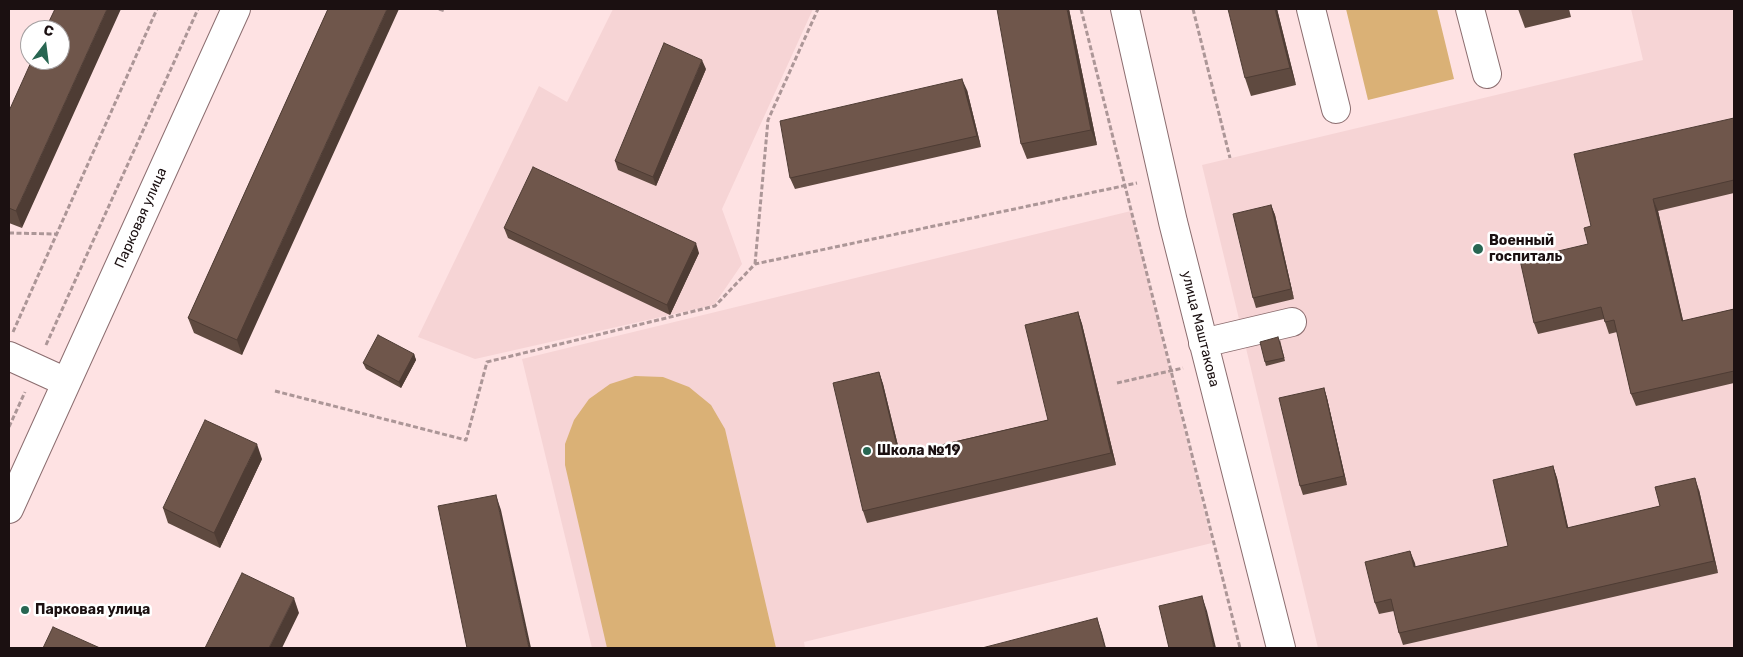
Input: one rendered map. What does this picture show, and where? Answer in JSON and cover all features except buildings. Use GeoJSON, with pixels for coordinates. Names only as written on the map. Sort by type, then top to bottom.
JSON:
{"type":"FeatureCollection","features":[{"type":"Feature","properties":{"kind":"street","name":"Парковая улица"},"geometry":{"type":"LineString","coordinates":[[9,509],[236,9]]}},
{"type":"Feature","properties":{"kind":"street","name":"улица Маштакова"},"geometry":{"type":"LineString","coordinates":[[1125,9],[1162,177],[1281,648]]}},
{"type":"Feature","properties":{"kind":"street"},"geometry":{"type":"LineString","coordinates":[[1311,9],[1336,109]]}},
{"type":"Feature","properties":{"kind":"street"},"geometry":{"type":"LineString","coordinates":[[1470,9],[1487,74]]}},
{"type":"Feature","properties":{"kind":"street"},"geometry":{"type":"LineString","coordinates":[[1206,352],[1292,322]]}},
{"type":"Feature","properties":{"kind":"street"},"geometry":{"type":"LineString","coordinates":[[11,344],[35,368],[66,382]]}},
{"type":"Feature","properties":{"kind":"path"},"geometry":{"type":"LineString","coordinates":[[11,344],[57,234],[157,9]]}},
{"type":"Feature","properties":{"kind":"path"},"geometry":{"type":"LineString","coordinates":[[9,427],[198,9]]}},
{"type":"Feature","properties":{"kind":"path"},"geometry":{"type":"LineString","coordinates":[[439,9],[445,11]]}},
{"type":"Feature","properties":{"kind":"path"},"geometry":{"type":"LineString","coordinates":[[755,264],[768,120],[818,9]]}},
{"type":"Feature","properties":{"kind":"path"},"geometry":{"type":"LineString","coordinates":[[1081,9],[1240,648]]}},
{"type":"Feature","properties":{"kind":"path"},"geometry":{"type":"LineString","coordinates":[[1193,9],[1230,158]]}},
{"type":"Feature","properties":{"kind":"path"},"geometry":{"type":"LineString","coordinates":[[276,391],[466,440],[487,362],[715,306],[755,264],[1162,177]]}},
{"type":"Feature","properties":{"kind":"path"},"geometry":{"type":"LineString","coordinates":[[9,233],[57,234]]}},
{"type":"Feature","properties":{"kind":"path"},"geometry":{"type":"LineString","coordinates":[[1117,383],[1171,371],[1206,352]]}},
{"type":"Feature","properties":{"kind":"shaded area"},"geometry":{"type":"Polygon","coordinates":[[[613,9],[813,9],[722,209],[742,264],[714,305],[475,359],[418,337],[539,86],[567,102],[613,9]]]}},
{"type":"Feature","properties":{"kind":"shaded area"},"geometry":{"type":"Polygon","coordinates":[[[1346,9],[1437,9],[1454,79],[1368,100],[1346,9]]]}},
{"type":"Feature","properties":{"kind":"shaded area","name":"Военный госпиталь"},"geometry":{"type":"Polygon","coordinates":[[[1631,9],[1734,9],[1734,648],[1318,648],[1202,165],[1643,60],[1631,9]]]}},
{"type":"Feature","properties":{"kind":"shaded area","name":"Школа №19"},"geometry":{"type":"Polygon","coordinates":[[[1131,211],[1212,543],[804,642],[805,648],[592,648],[522,359],[1131,211]]]}},
{"type":"Feature","properties":{"kind":"shaded area"},"geometry":{"type":"Polygon","coordinates":[[[635,376],[663,377],[689,387],[711,405],[725,429],[776,648],[607,648],[565,465],[565,444],[574,420],[589,399],[610,384],[635,376]]]}},
{"type":"Feature","properties":{"kind":"place","name":"Военный госпиталь"},"geometry":{"type":"Point","coordinates":[1478,249]}},
{"type":"Feature","properties":{"kind":"place","name":"Школа №19"},"geometry":{"type":"Point","coordinates":[867,451]}},
{"type":"Feature","properties":{"kind":"place","name":"Парковая улица"},"geometry":{"type":"Point","coordinates":[25,610]}}]}
